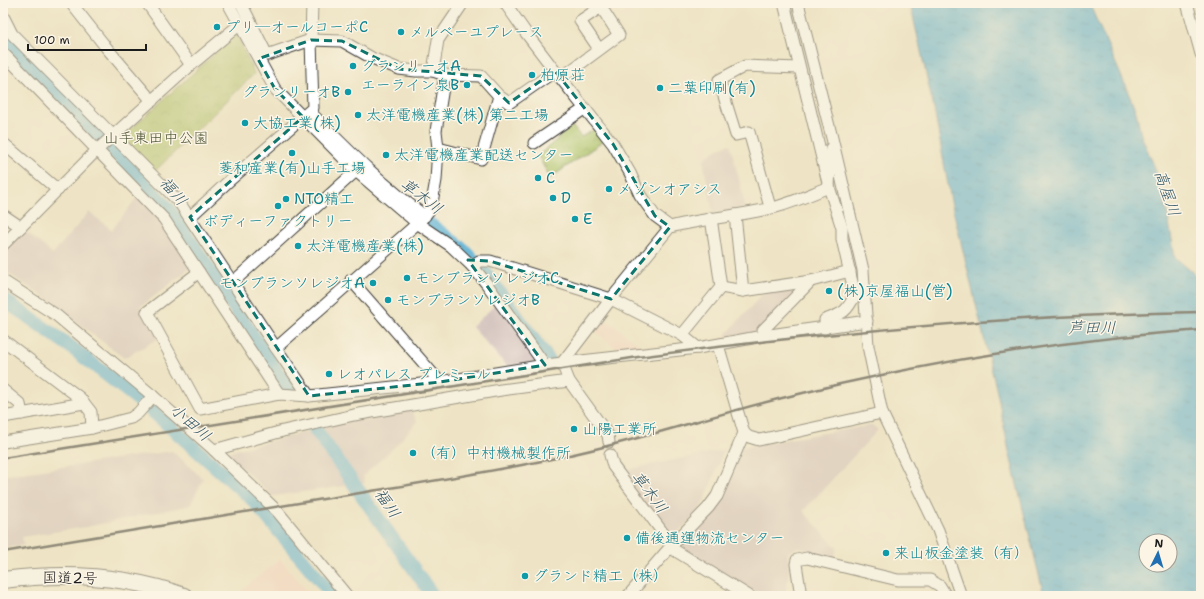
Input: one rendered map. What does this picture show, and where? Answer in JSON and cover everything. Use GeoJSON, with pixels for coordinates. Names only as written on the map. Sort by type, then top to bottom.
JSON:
{"type":"FeatureCollection","features":[{"type":"Feature","properties":{"kind":"highway","name":"国道2号"},"geometry":{"type":"LineString","coordinates":[[3,580],[61,576],[95,577],[145,584],[184,596]]}},
{"type":"Feature","properties":{"kind":"highway","name":"国道2号"},"geometry":{"type":"LineString","coordinates":[[3,590],[60,585],[127,590],[152,596]]}},
{"type":"Feature","properties":{"kind":"street"},"geometry":{"type":"LineString","coordinates":[[71,3],[152,101]]}},
{"type":"Feature","properties":{"kind":"street"},"geometry":{"type":"LineString","coordinates":[[147,3],[191,66]]}},
{"type":"Feature","properties":{"kind":"street"},"geometry":{"type":"LineString","coordinates":[[228,3],[239,24],[263,57]]}},
{"type":"Feature","properties":{"kind":"street"},"geometry":{"type":"LineString","coordinates":[[241,3],[275,89],[306,114],[407,203],[421,219]]}},
{"type":"Feature","properties":{"kind":"street"},"geometry":{"type":"LineString","coordinates":[[190,217],[313,108],[311,40],[312,3]]}},
{"type":"Feature","properties":{"kind":"street"},"geometry":{"type":"LineString","coordinates":[[433,71],[438,40],[462,3]]}},
{"type":"Feature","properties":{"kind":"street"},"geometry":{"type":"LineString","coordinates":[[505,3],[584,109],[613,144],[630,173],[640,195],[655,216],[670,227]]}},
{"type":"Feature","properties":{"kind":"street"},"geometry":{"type":"LineString","coordinates":[[784,3],[829,187],[842,228],[863,270]]}},
{"type":"Feature","properties":{"kind":"street"},"geometry":{"type":"LineString","coordinates":[[798,3],[863,270],[868,346],[882,413],[938,530],[961,596]]}},
{"type":"Feature","properties":{"kind":"street"},"geometry":{"type":"LineString","coordinates":[[1187,3],[1201,54]]}},
{"type":"Feature","properties":{"kind":"street"},"geometry":{"type":"LineString","coordinates":[[3,16],[12,34],[112,137],[179,202],[309,396]]}},
{"type":"Feature","properties":{"kind":"street"},"geometry":{"type":"LineString","coordinates":[[3,245],[98,149],[239,24]]}},
{"type":"Feature","properties":{"kind":"street"},"geometry":{"type":"LineString","coordinates":[[791,32],[817,81]]}},
{"type":"Feature","properties":{"kind":"street"},"geometry":{"type":"LineString","coordinates":[[263,57],[311,40],[342,41],[372,58],[399,69],[433,71],[445,75],[481,76],[499,96],[509,103],[558,75],[599,49]]}},
{"type":"Feature","properties":{"kind":"street"},"geometry":{"type":"LineString","coordinates":[[3,53],[98,149],[164,219],[279,394]]}},
{"type":"Feature","properties":{"kind":"street"},"geometry":{"type":"LineString","coordinates":[[770,208],[749,132],[736,135],[719,80],[745,66],[799,68]]}},
{"type":"Feature","properties":{"kind":"street"},"geometry":{"type":"LineString","coordinates":[[276,348],[421,219],[431,208],[436,180],[438,148],[436,131],[445,75]]}},
{"type":"Feature","properties":{"kind":"street"},"geometry":{"type":"LineString","coordinates":[[438,148],[481,159],[499,96]]}},
{"type":"Feature","properties":{"kind":"street"},"geometry":{"type":"LineString","coordinates":[[534,143],[584,109]]}},
{"type":"Feature","properties":{"kind":"street"},"geometry":{"type":"LineString","coordinates":[[306,114],[356,171],[421,219],[474,264],[545,365]]}},
{"type":"Feature","properties":{"kind":"street"},"geometry":{"type":"LineString","coordinates":[[829,187],[832,138]]}},
{"type":"Feature","properties":{"kind":"street"},"geometry":{"type":"LineString","coordinates":[[3,143],[58,190]]}},
{"type":"Feature","properties":{"kind":"street"},"geometry":{"type":"LineString","coordinates":[[233,282],[356,171]]}},
{"type":"Feature","properties":{"kind":"street"},"geometry":{"type":"LineString","coordinates":[[562,364],[611,299],[670,227],[710,218],[735,216],[776,207],[829,187]]}},
{"type":"Feature","properties":{"kind":"street"},"geometry":{"type":"LineString","coordinates":[[3,215],[21,227]]}},
{"type":"Feature","properties":{"kind":"street"},"geometry":{"type":"LineString","coordinates":[[735,216],[743,291]]}},
{"type":"Feature","properties":{"kind":"street"},"geometry":{"type":"LineString","coordinates":[[682,334],[721,287],[710,218]]}},
{"type":"Feature","properties":{"kind":"street"},"geometry":{"type":"LineString","coordinates":[[825,328],[825,320],[842,314],[848,308],[855,295],[842,239],[842,228]]}},
{"type":"Feature","properties":{"kind":"street"},"geometry":{"type":"LineString","coordinates":[[474,264],[479,261],[490,261],[611,299],[682,334],[698,348]]}},
{"type":"Feature","properties":{"kind":"street"},"geometry":{"type":"LineString","coordinates":[[198,272],[147,312],[200,409],[279,394],[309,396],[440,382],[545,365],[698,348],[763,336],[867,321]]}},
{"type":"Feature","properties":{"kind":"street"},"geometry":{"type":"LineString","coordinates":[[721,287],[743,291],[811,282],[850,272]]}},
{"type":"Feature","properties":{"kind":"street"},"geometry":{"type":"LineString","coordinates":[[351,280],[440,382]]}},
{"type":"Feature","properties":{"kind":"street"},"geometry":{"type":"LineString","coordinates":[[3,281],[56,315],[214,450],[278,512],[347,596]]}},
{"type":"Feature","properties":{"kind":"street"},"geometry":{"type":"LineString","coordinates":[[763,336],[763,330],[811,282]]}},
{"type":"Feature","properties":{"kind":"street"},"geometry":{"type":"LineString","coordinates":[[3,340],[61,382],[80,398],[91,412],[92,428]]}},
{"type":"Feature","properties":{"kind":"street"},"geometry":{"type":"LineString","coordinates":[[718,345],[744,433],[749,437],[759,440],[882,413]]}},
{"type":"Feature","properties":{"kind":"street"},"geometry":{"type":"LineString","coordinates":[[562,364],[569,381],[608,435],[608,442]]}},
{"type":"Feature","properties":{"kind":"street"},"geometry":{"type":"LineString","coordinates":[[214,450],[283,431],[354,415],[569,381]]}},
{"type":"Feature","properties":{"kind":"street"},"geometry":{"type":"LineString","coordinates":[[3,390],[20,404],[22,414]]}},
{"type":"Feature","properties":{"kind":"street"},"geometry":{"type":"LineString","coordinates":[[3,442],[92,428],[131,418],[139,412],[151,397]]}},
{"type":"Feature","properties":{"kind":"street"},"geometry":{"type":"LineString","coordinates":[[3,417],[84,403]]}},
{"type":"Feature","properties":{"kind":"street"},"geometry":{"type":"LineString","coordinates":[[628,596],[708,508],[717,496],[744,433]]}},
{"type":"Feature","properties":{"kind":"street"},"geometry":{"type":"LineString","coordinates":[[610,455],[613,466],[671,547],[749,596]]}},
{"type":"Feature","properties":{"kind":"street"},"geometry":{"type":"LineString","coordinates":[[801,596],[796,564],[797,560],[807,558],[898,580],[930,580],[940,586],[946,596]]}},
{"type":"Feature","properties":{"kind":"highlighted area"},"geometry":{"type":"Polygon","coordinates":[[[311,40],[342,41],[399,69],[481,76],[509,103],[555,71],[613,144],[655,216],[670,227],[611,299],[490,261],[468,260],[545,365],[440,382],[309,396],[190,217],[303,117],[275,89],[258,59],[311,40]]]}},
{"type":"Feature","properties":{"kind":"shaded area"},"geometry":{"type":"Polygon","coordinates":[[[730,144],[746,208],[713,213],[703,159],[720,148],[730,144]]]}},
{"type":"Feature","properties":{"kind":"shaded area"},"geometry":{"type":"Polygon","coordinates":[[[139,195],[162,221],[192,267],[140,307],[159,338],[124,358],[44,297],[3,270],[3,250],[22,229],[53,254],[89,212],[112,230],[139,195]]]}},
{"type":"Feature","properties":{"kind":"shaded area"},"geometry":{"type":"Polygon","coordinates":[[[804,284],[759,333],[725,336],[768,288],[804,284]]]}},
{"type":"Feature","properties":{"kind":"shaded area"},"geometry":{"type":"Polygon","coordinates":[[[497,303],[537,358],[535,364],[508,367],[472,327],[497,303]]]}},
{"type":"Feature","properties":{"kind":"shaded area"},"geometry":{"type":"Polygon","coordinates":[[[602,317],[643,348],[619,350],[593,329],[602,317]]]}},
{"type":"Feature","properties":{"kind":"shaded area"},"geometry":{"type":"Polygon","coordinates":[[[410,408],[417,422],[394,447],[363,476],[365,483],[273,496],[225,453],[339,423],[410,408]]]}},
{"type":"Feature","properties":{"kind":"shaded area"},"geometry":{"type":"Polygon","coordinates":[[[872,425],[878,430],[803,511],[837,548],[833,561],[798,547],[788,553],[789,573],[785,596],[761,596],[677,548],[706,517],[737,448],[872,425]]]}},
{"type":"Feature","properties":{"kind":"shaded area"},"geometry":{"type":"Polygon","coordinates":[[[724,450],[705,499],[698,512],[668,542],[615,472],[724,450]]]}},
{"type":"Feature","properties":{"kind":"shaded area"},"geometry":{"type":"Polygon","coordinates":[[[172,451],[203,479],[190,505],[86,527],[22,537],[24,545],[3,548],[3,476],[172,451]]]}},
{"type":"Feature","properties":{"kind":"shaded area"},"geometry":{"type":"Polygon","coordinates":[[[280,559],[311,596],[235,596],[280,559]]]}},
{"type":"Feature","properties":{"kind":"green space","name":"山手東田中公園"},"geometry":{"type":"Polygon","coordinates":[[[237,34],[254,74],[155,171],[125,141],[125,134],[237,34]]]}},
{"type":"Feature","properties":{"kind":"green space"},"geometry":{"type":"Polygon","coordinates":[[[572,126],[581,137],[595,129],[605,140],[550,178],[538,156],[572,126]]]}},
{"type":"Feature","properties":{"kind":"water","name":"芦田川"},"geometry":{"type":"Polygon","coordinates":[[[910,3],[1089,3],[1136,112],[1141,135],[1155,168],[1167,212],[1175,257],[1201,280],[1201,596],[1044,596],[951,201],[934,109],[910,3]]]}},
{"type":"Feature","properties":{"kind":"waterway","name":"福川"},"geometry":{"type":"LineString","coordinates":[[3,37],[169,209],[289,390]]}},
{"type":"Feature","properties":{"kind":"waterway","name":"草木川"},"geometry":{"type":"LineString","coordinates":[[412,211],[463,249],[484,271],[548,359]]}},
{"type":"Feature","properties":{"kind":"waterway","name":"小田川"},"geometry":{"type":"LineString","coordinates":[[3,299],[67,344],[150,409],[252,499],[333,596]]}},
{"type":"Feature","properties":{"kind":"waterway","name":"福川"},"geometry":{"type":"LineString","coordinates":[[315,429],[433,596]]}},
{"type":"Feature","properties":{"kind":"railway"},"geometry":{"type":"LineString","coordinates":[[3,458],[638,357],[708,348],[919,326],[1060,317],[1201,312]]}},
{"type":"Feature","properties":{"kind":"railway"},"geometry":{"type":"LineString","coordinates":[[3,552],[441,480],[540,461],[592,450],[751,406],[830,386],[935,364],[1094,340],[1201,330]]}},
{"type":"Feature","properties":{"kind":"place","name":"プリ―オールコーポC"},"geometry":{"type":"Point","coordinates":[217,27]}},
{"type":"Feature","properties":{"kind":"place","name":"メルベーユプレース"},"geometry":{"type":"Point","coordinates":[401,32]}},
{"type":"Feature","properties":{"kind":"place","name":"グランリーオA"},"geometry":{"type":"Point","coordinates":[353,66]}},
{"type":"Feature","properties":{"kind":"place","name":"柏原荘"},"geometry":{"type":"Point","coordinates":[532,75]}},
{"type":"Feature","properties":{"kind":"place","name":"エーライン泉B"},"geometry":{"type":"Point","coordinates":[467,85]}},
{"type":"Feature","properties":{"kind":"place","name":"二葉印刷(有)"},"geometry":{"type":"Point","coordinates":[660,88]}},
{"type":"Feature","properties":{"kind":"place","name":"グランリーオB"},"geometry":{"type":"Point","coordinates":[348,92]}},
{"type":"Feature","properties":{"kind":"place","name":"太洋電機産業(株) 第二工場"},"geometry":{"type":"Point","coordinates":[358,115]}},
{"type":"Feature","properties":{"kind":"place","name":"大協工業(株)"},"geometry":{"type":"Point","coordinates":[245,123]}},
{"type":"Feature","properties":{"kind":"place","name":"菱和産業(有)山手工場"},"geometry":{"type":"Point","coordinates":[292,153]}},
{"type":"Feature","properties":{"kind":"place","name":"太洋電機産業配送センター"},"geometry":{"type":"Point","coordinates":[386,155]}},
{"type":"Feature","properties":{"kind":"place","name":"C"},"geometry":{"type":"Point","coordinates":[538,178]}},
{"type":"Feature","properties":{"kind":"place","name":"メゾンオアシス"},"geometry":{"type":"Point","coordinates":[609,189]}},
{"type":"Feature","properties":{"kind":"place","name":"D"},"geometry":{"type":"Point","coordinates":[553,198]}},
{"type":"Feature","properties":{"kind":"place","name":"NTO精工"},"geometry":{"type":"Point","coordinates":[286,199]}},
{"type":"Feature","properties":{"kind":"place","name":"ボディーファクトリー"},"geometry":{"type":"Point","coordinates":[278,206]}},
{"type":"Feature","properties":{"kind":"place","name":"E"},"geometry":{"type":"Point","coordinates":[575,219]}},
{"type":"Feature","properties":{"kind":"place","name":"太洋電機産業(株)"},"geometry":{"type":"Point","coordinates":[298,246]}},
{"type":"Feature","properties":{"kind":"place","name":"モンブランソレジオC"},"geometry":{"type":"Point","coordinates":[407,278]}},
{"type":"Feature","properties":{"kind":"place","name":"モンブランソレジオA"},"geometry":{"type":"Point","coordinates":[373,283]}},
{"type":"Feature","properties":{"kind":"place","name":"(株)京屋福山(営)"},"geometry":{"type":"Point","coordinates":[829,291]}},
{"type":"Feature","properties":{"kind":"place","name":"モンブランソレジオB"},"geometry":{"type":"Point","coordinates":[388,300]}},
{"type":"Feature","properties":{"kind":"place","name":"レオパレス プレミール"},"geometry":{"type":"Point","coordinates":[329,374]}},
{"type":"Feature","properties":{"kind":"place","name":"山陽工業所"},"geometry":{"type":"Point","coordinates":[574,429]}},
{"type":"Feature","properties":{"kind":"place","name":"（有）中村機械製作所"},"geometry":{"type":"Point","coordinates":[413,453]}},
{"type":"Feature","properties":{"kind":"place","name":"備後通運物流センター"},"geometry":{"type":"Point","coordinates":[627,538]}},
{"type":"Feature","properties":{"kind":"place","name":"来山板金塗装（有）"},"geometry":{"type":"Point","coordinates":[886,553]}},
{"type":"Feature","properties":{"kind":"place","name":"グランド精工（株）"},"geometry":{"type":"Point","coordinates":[525,576]}},
{"type":"Feature","properties":{"kind":"water label","name":"高屋川"},"geometry":{"type":"Point","coordinates":[1168,193]}}]}
